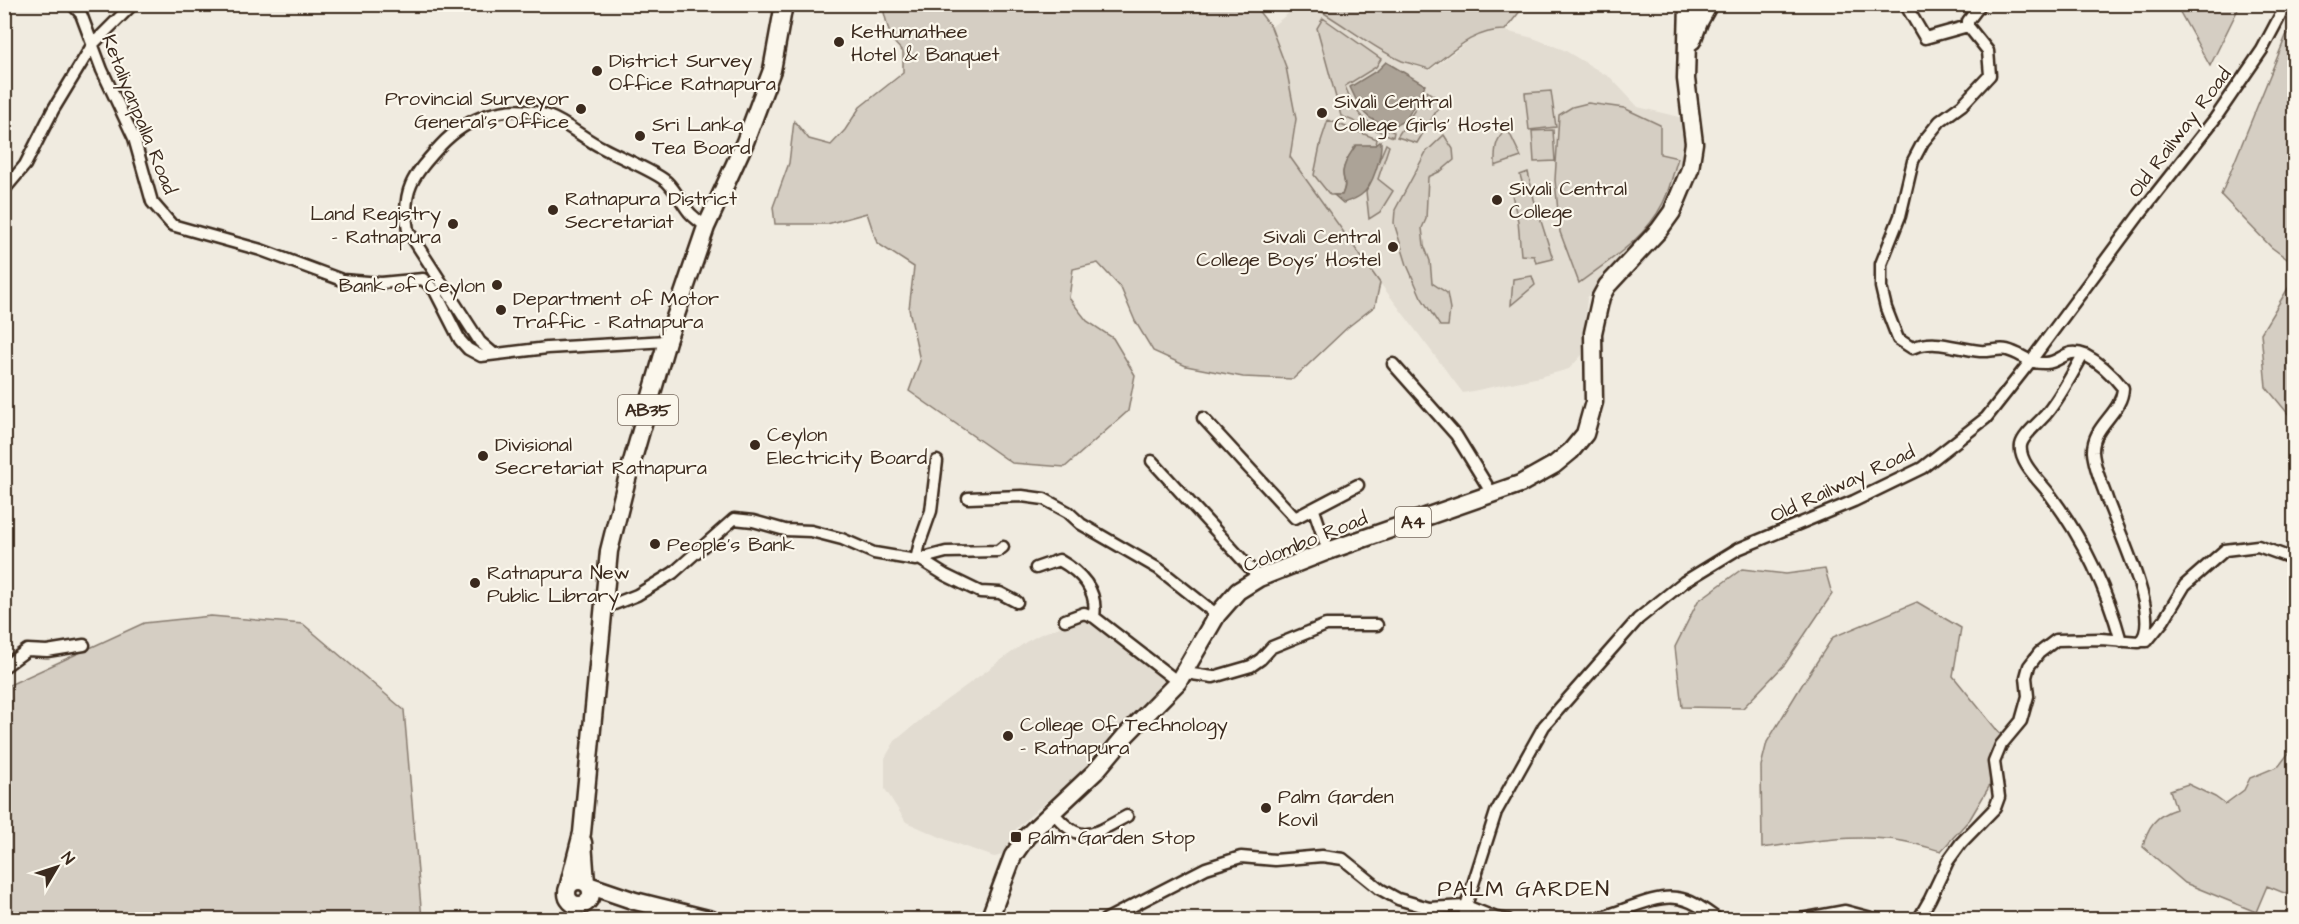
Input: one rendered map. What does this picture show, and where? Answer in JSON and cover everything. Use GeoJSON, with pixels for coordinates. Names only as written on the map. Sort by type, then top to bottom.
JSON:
{"type":"FeatureCollection","features":[{"type":"Feature","properties":{"kind":"main road","name":"AB35"},"geometry":{"type":"LineString","coordinates":[[581,892],[582,833],[609,551],[627,479],[667,341],[706,227],[745,142],[772,70],[784,4]]}},
{"type":"Feature","properties":{"kind":"main road","name":"Colombo Road"},"geometry":{"type":"LineString","coordinates":[[989,920],[1013,856],[1027,836],[1095,772],[1126,735],[1182,678],[1217,615],[1238,591],[1259,578],[1328,551],[1491,492],[1520,484],[1554,465],[1571,451],[1585,434],[1594,402],[1593,333],[1601,297],[1607,286],[1659,230],[1672,212],[1690,169],[1694,143],[1686,79],[1688,4]]}},
{"type":"Feature","properties":{"kind":"main road"},"geometry":{"type":"LineString","coordinates":[[1694,4],[1703,6],[1709,4]]}},
{"type":"Feature","properties":{"kind":"main road","name":"Colombo Road"},"geometry":{"type":"LineString","coordinates":[[1686,56],[1699,22],[1709,4]]}},
{"type":"Feature","properties":{"kind":"main road"},"geometry":{"type":"LineString","coordinates":[[581,892],[635,901],[712,920]]}},
{"type":"Feature","properties":{"kind":"main road"},"geometry":{"type":"LineString","coordinates":[[568,920],[581,892]]}},
{"type":"Feature","properties":{"kind":"main road"},"geometry":{"type":"LineString","coordinates":[[580,920],[581,892]]}},
{"type":"Feature","properties":{"kind":"street","name":"Ketaliyanpalla Road"},"geometry":{"type":"LineString","coordinates":[[72,4],[81,14],[102,70],[134,138],[152,202],[172,225],[261,250],[342,280],[381,283],[423,279],[435,291],[460,340],[468,349],[481,356],[494,354]]}},
{"type":"Feature","properties":{"kind":"street"},"geometry":{"type":"LineString","coordinates":[[4,190],[25,165],[93,44],[133,4]]}},
{"type":"Feature","properties":{"kind":"street"},"geometry":{"type":"LineString","coordinates":[[1905,4],[1925,38],[1968,26]]}},
{"type":"Feature","properties":{"kind":"street"},"geometry":{"type":"LineString","coordinates":[[1981,4],[1968,21],[1968,26],[1988,51],[1990,75],[1962,105],[1940,121],[1923,142],[1913,161],[1900,216],[1881,264],[1881,287],[1886,308],[1898,339],[1912,348],[1924,343],[1947,344],[1980,351],[2007,350],[2030,362],[2049,363],[2069,352],[2084,355],[2109,371],[2123,388],[2123,396],[2116,410],[2103,424],[2094,439],[2093,453],[2112,515],[2141,588],[2148,625],[2145,638],[2139,642]]}},
{"type":"Feature","properties":{"kind":"street","name":"Old Railway Road"},"geometry":{"type":"LineString","coordinates":[[1464,920],[1466,906],[1496,812],[1544,726],[1638,619],[1684,582],[1738,549],[1854,501],[1922,468],[1986,418],[2139,215],[2214,120],[2262,50],[2280,16],[2283,4]]}},
{"type":"Feature","properties":{"kind":"street"},"geometry":{"type":"LineString","coordinates":[[667,341],[547,348],[494,354],[480,342],[408,231],[405,210],[406,195],[422,166],[452,134],[478,117],[508,110],[534,112],[549,116],[599,147],[667,181],[691,214],[706,227]]}},
{"type":"Feature","properties":{"kind":"street"},"geometry":{"type":"LineString","coordinates":[[2084,355],[2049,411],[2021,442],[2021,452],[2079,540],[2107,595],[2121,641]]}},
{"type":"Feature","properties":{"kind":"street"},"geometry":{"type":"LineString","coordinates":[[1393,364],[1456,435],[1491,492]]}},
{"type":"Feature","properties":{"kind":"street"},"geometry":{"type":"LineString","coordinates":[[1203,418],[1295,518],[1358,485]]}},
{"type":"Feature","properties":{"kind":"street"},"geometry":{"type":"LineString","coordinates":[[919,560],[920,542],[931,511],[937,461]]}},
{"type":"Feature","properties":{"kind":"street"},"geometry":{"type":"LineString","coordinates":[[1152,461],[1259,578]]}},
{"type":"Feature","properties":{"kind":"street"},"geometry":{"type":"LineString","coordinates":[[968,498],[1022,496],[1044,499],[1068,512],[1081,524],[1159,569],[1217,615]]}},
{"type":"Feature","properties":{"kind":"street"},"geometry":{"type":"LineString","coordinates":[[1314,510],[1328,551]]}},
{"type":"Feature","properties":{"kind":"street"},"geometry":{"type":"LineString","coordinates":[[603,608],[637,595],[673,573],[734,519],[753,521],[785,530],[811,531],[842,539],[874,553],[919,560],[980,592],[1000,593],[1017,602]]}},
{"type":"Feature","properties":{"kind":"street"},"geometry":{"type":"LineString","coordinates":[[1918,920],[1948,861],[1961,843],[1995,808],[1999,797],[1994,762],[2001,745],[2021,721],[2028,696],[2026,677],[2029,666],[2039,654],[2056,640],[2146,641],[2164,620],[2185,585],[2225,550],[2258,546],[2295,559]]}},
{"type":"Feature","properties":{"kind":"street"},"geometry":{"type":"LineString","coordinates":[[919,560],[946,552],[998,551],[1003,548]]}},
{"type":"Feature","properties":{"kind":"street"},"geometry":{"type":"LineString","coordinates":[[1035,568],[1059,560],[1069,566],[1092,590],[1096,604],[1094,617]]}},
{"type":"Feature","properties":{"kind":"street"},"geometry":{"type":"LineString","coordinates":[[1065,620],[1084,613],[1094,617],[1182,678],[1213,677],[1251,666],[1272,647],[1326,625],[1377,625]]}},
{"type":"Feature","properties":{"kind":"street"},"geometry":{"type":"LineString","coordinates":[[4,667],[27,650],[48,651],[84,645]]}},
{"type":"Feature","properties":{"kind":"street"},"geometry":{"type":"LineString","coordinates":[[1052,811],[1066,829],[1079,834],[1099,831],[1128,816]]}},
{"type":"Feature","properties":{"kind":"street"},"geometry":{"type":"LineString","coordinates":[[1105,920],[1206,868],[1241,857],[1275,860],[1322,856],[1343,859],[1380,889],[1398,899],[1429,908],[1466,906],[1496,918],[1508,920]]}},
{"type":"Feature","properties":{"kind":"street"},"geometry":{"type":"LineString","coordinates":[[1590,920],[1609,917],[1657,900],[1676,897],[1694,903],[1719,920]]}},
{"type":"Feature","properties":{"kind":"street"},"geometry":{"type":"LineString","coordinates":[[1796,920],[1845,911],[1879,920]]}},
{"type":"Feature","properties":{"kind":"shaded area"},"geometry":{"type":"Polygon","coordinates":[[[882,5],[1254,5],[1271,27],[1286,67],[1296,119],[1290,157],[1380,283],[1375,306],[1348,327],[1293,379],[1243,377],[1186,366],[1153,351],[1135,321],[1121,288],[1098,263],[1073,269],[1069,298],[1087,321],[1113,338],[1135,375],[1128,411],[1065,467],[1012,463],[909,391],[920,361],[909,309],[914,267],[877,243],[867,213],[827,224],[775,224],[773,207],[789,163],[794,121],[809,139],[831,145],[845,130],[860,107],[903,73],[903,52],[891,39],[882,5]]]}},
{"type":"Feature","properties":{"kind":"shaded area"},"geometry":{"type":"Polygon","coordinates":[[[1310,5],[1525,5],[1505,30],[1473,38],[1429,69],[1390,55],[1310,5]]]}},
{"type":"Feature","properties":{"kind":"shaded area"},"geometry":{"type":"Polygon","coordinates":[[[2176,5],[2240,5],[2210,66],[2176,5]]]}},
{"type":"Feature","properties":{"kind":"shaded area","name":"Sivali Central College"},"geometry":{"type":"Polygon","coordinates":[[[1310,6],[1362,40],[1402,62],[1430,70],[1474,37],[1493,31],[1505,31],[1533,38],[1564,50],[1611,78],[1638,107],[1683,118],[1689,156],[1678,190],[1651,234],[1619,257],[1587,298],[1582,355],[1569,369],[1463,393],[1380,283],[1290,157],[1296,119],[1286,67],[1271,27],[1289,13],[1310,6]]]}},
{"type":"Feature","properties":{"kind":"shaded area"},"geometry":{"type":"Polygon","coordinates":[[[1323,18],[1381,59],[1376,67],[1345,86],[1353,105],[1362,117],[1394,132],[1393,137],[1341,116],[1317,28],[1323,18]]]}},
{"type":"Feature","properties":{"kind":"shaded area"},"geometry":{"type":"Polygon","coordinates":[[[2294,28],[2294,264],[2271,247],[2221,195],[2286,36],[2294,28]]]}},
{"type":"Feature","properties":{"kind":"shaded area"},"geometry":{"type":"Polygon","coordinates":[[[1386,62],[1425,85],[1406,120],[1390,128],[1374,121],[1364,113],[1350,87],[1378,70],[1386,62]]]}},
{"type":"Feature","properties":{"kind":"shaded area"},"geometry":{"type":"Polygon","coordinates":[[[1427,91],[1442,102],[1417,143],[1397,137],[1427,91]]]}},
{"type":"Feature","properties":{"kind":"shaded area"},"geometry":{"type":"Polygon","coordinates":[[[1551,91],[1556,127],[1529,130],[1525,93],[1551,91]]]}},
{"type":"Feature","properties":{"kind":"shaded area"},"geometry":{"type":"Polygon","coordinates":[[[1588,103],[1624,108],[1660,125],[1660,154],[1678,158],[1670,187],[1656,216],[1626,248],[1579,283],[1560,232],[1555,180],[1559,115],[1572,107],[1588,103]]]}},
{"type":"Feature","properties":{"kind":"shaded area"},"geometry":{"type":"Polygon","coordinates":[[[1328,120],[1377,139],[1376,145],[1356,146],[1346,161],[1343,176],[1345,185],[1342,195],[1330,195],[1314,175],[1328,120]]]}},
{"type":"Feature","properties":{"kind":"shaded area"},"geometry":{"type":"Polygon","coordinates":[[[1506,130],[1521,157],[1495,166],[1497,142],[1506,130]]]}},
{"type":"Feature","properties":{"kind":"shaded area"},"geometry":{"type":"Polygon","coordinates":[[[1553,130],[1555,161],[1534,162],[1532,131],[1553,130]]]}},
{"type":"Feature","properties":{"kind":"shaded area"},"geometry":{"type":"Polygon","coordinates":[[[1444,135],[1453,149],[1454,160],[1441,171],[1428,177],[1426,219],[1422,228],[1424,245],[1430,261],[1432,283],[1447,293],[1450,309],[1448,326],[1440,326],[1421,297],[1407,265],[1394,223],[1395,210],[1426,152],[1444,135]]]}},
{"type":"Feature","properties":{"kind":"shaded area"},"geometry":{"type":"Polygon","coordinates":[[[1381,141],[1378,162],[1369,185],[1359,196],[1343,203],[1334,195],[1342,195],[1344,190],[1344,168],[1350,154],[1356,145],[1376,145],[1381,141]]]}},
{"type":"Feature","properties":{"kind":"shaded area"},"geometry":{"type":"Polygon","coordinates":[[[1386,144],[1389,146],[1378,179],[1393,191],[1380,212],[1369,219],[1366,191],[1386,144]]]}},
{"type":"Feature","properties":{"kind":"shaded area"},"geometry":{"type":"Polygon","coordinates":[[[1528,172],[1553,259],[1536,263],[1534,256],[1521,255],[1518,221],[1511,190],[1523,185],[1520,175],[1528,172]]]}},
{"type":"Feature","properties":{"kind":"shaded area"},"geometry":{"type":"Polygon","coordinates":[[[1532,276],[1535,285],[1511,305],[1513,279],[1532,276]]]}},
{"type":"Feature","properties":{"kind":"shaded area"},"geometry":{"type":"Polygon","coordinates":[[[2293,280],[2294,421],[2266,387],[2261,333],[2293,280]]]}},
{"type":"Feature","properties":{"kind":"shaded area"},"geometry":{"type":"Polygon","coordinates":[[[1742,569],[1786,574],[1825,569],[1832,594],[1785,664],[1743,708],[1682,707],[1675,647],[1698,601],[1742,569]]]}},
{"type":"Feature","properties":{"kind":"shaded area"},"geometry":{"type":"Polygon","coordinates":[[[1917,602],[1961,628],[1953,676],[2005,740],[1994,762],[1989,787],[1970,819],[1941,851],[1901,841],[1871,838],[1824,840],[1762,848],[1761,766],[1767,742],[1805,680],[1833,637],[1917,602]]]}},
{"type":"Feature","properties":{"kind":"shaded area"},"geometry":{"type":"Polygon","coordinates":[[[211,616],[303,624],[404,710],[422,919],[5,920],[5,687],[144,623],[211,616]]]}},
{"type":"Feature","properties":{"kind":"shaded area","name":"College Of Technology - Ratnapura"},"geometry":{"type":"Polygon","coordinates":[[[1084,618],[1164,675],[1165,679],[1104,753],[1014,831],[1004,852],[999,856],[994,857],[947,840],[906,822],[885,789],[885,758],[895,741],[930,712],[1026,642],[1084,618]]]}},
{"type":"Feature","properties":{"kind":"shaded area"},"geometry":{"type":"Polygon","coordinates":[[[2294,746],[2294,897],[2267,886],[2256,912],[2185,883],[2143,847],[2147,833],[2158,818],[2176,809],[2170,790],[2188,784],[2225,804],[2244,790],[2250,778],[2279,766],[2294,746]]]}},
{"type":"Feature","properties":{"kind":"place","name":"Kethumathee Hotel & Banquet"},"geometry":{"type":"Point","coordinates":[839,42]}},
{"type":"Feature","properties":{"kind":"place","name":"District Survey Office Ratnapura"},"geometry":{"type":"Point","coordinates":[597,71]}},
{"type":"Feature","properties":{"kind":"place","name":"Provincial Surveyor General's Office"},"geometry":{"type":"Point","coordinates":[581,109]}},
{"type":"Feature","properties":{"kind":"place","name":"Sivali Central College Girls' Hostel"},"geometry":{"type":"Point","coordinates":[1322,113]}},
{"type":"Feature","properties":{"kind":"place","name":"Sri Lanka Tea Board"},"geometry":{"type":"Point","coordinates":[640,136]}},
{"type":"Feature","properties":{"kind":"place","name":"Sivali Central College"},"geometry":{"type":"Point","coordinates":[1497,200]}},
{"type":"Feature","properties":{"kind":"place","name":"Ratnapura District Secretariat"},"geometry":{"type":"Point","coordinates":[553,210]}},
{"type":"Feature","properties":{"kind":"place","name":"Land Registry - Ratnapura"},"geometry":{"type":"Point","coordinates":[453,224]}},
{"type":"Feature","properties":{"kind":"place","name":"Sivali Central College Boys' Hostel"},"geometry":{"type":"Point","coordinates":[1393,247]}},
{"type":"Feature","properties":{"kind":"place","name":"Bank of Ceylon"},"geometry":{"type":"Point","coordinates":[497,285]}},
{"type":"Feature","properties":{"kind":"place","name":"Department of Motor Traffic - Ratnapura"},"geometry":{"type":"Point","coordinates":[501,310]}},
{"type":"Feature","properties":{"kind":"place","name":"Ceylon Electricity Board"},"geometry":{"type":"Point","coordinates":[755,445]}},
{"type":"Feature","properties":{"kind":"place","name":"Divisional Secretariat Ratnapura"},"geometry":{"type":"Point","coordinates":[483,456]}},
{"type":"Feature","properties":{"kind":"place","name":"People's Bank"},"geometry":{"type":"Point","coordinates":[655,544]}},
{"type":"Feature","properties":{"kind":"place","name":"Ratnapura New Public Library"},"geometry":{"type":"Point","coordinates":[475,583]}},
{"type":"Feature","properties":{"kind":"place","name":"College Of Technology - Ratnapura"},"geometry":{"type":"Point","coordinates":[1008,736]}},
{"type":"Feature","properties":{"kind":"place","name":"Palm Garden Kovil"},"geometry":{"type":"Point","coordinates":[1266,808]}},
{"type":"Feature","properties":{"kind":"place","name":"Palm Garden Stop"},"geometry":{"type":"Point","coordinates":[1016,837]}},
{"type":"Feature","properties":{"kind":"district","name":"PALM GARDEN"},"geometry":{"type":"Point","coordinates":[1524,888]}}]}
